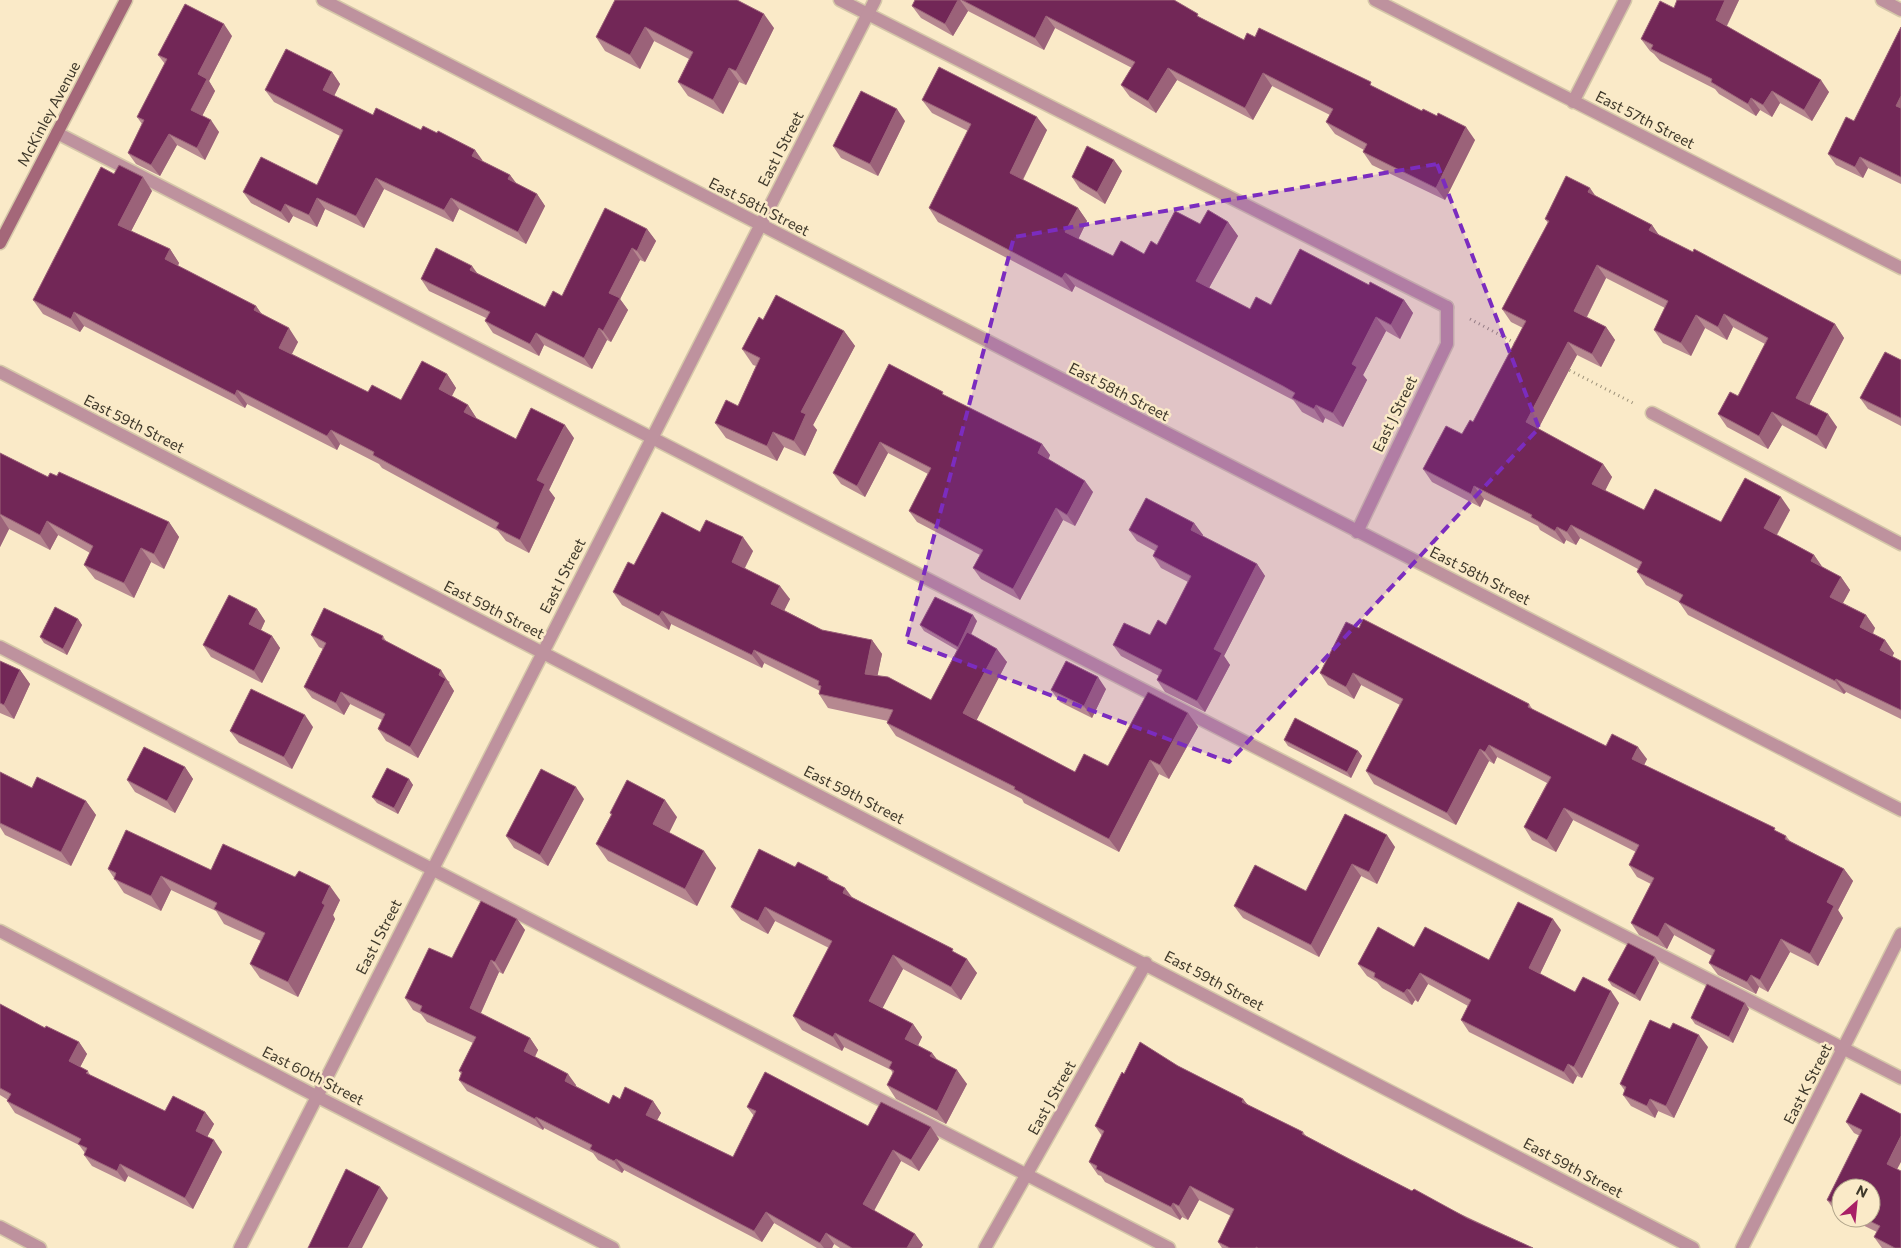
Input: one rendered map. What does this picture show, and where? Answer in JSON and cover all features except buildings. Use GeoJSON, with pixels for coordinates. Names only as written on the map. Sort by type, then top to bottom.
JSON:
{"type":"FeatureCollection","features":[{"type":"Feature","properties":{"kind":"main road","name":"McKinley Avenue"},"geometry":{"type":"LineString","coordinates":[[0,243],[126,0]]}},
{"type":"Feature","properties":{"kind":"street","name":"East 58th Street"},"geometry":{"type":"LineString","coordinates":[[323,0],[1901,810]]}},
{"type":"Feature","properties":{"kind":"street"},"geometry":{"type":"LineString","coordinates":[[840,0],[1447,307]]}},
{"type":"Feature","properties":{"kind":"street","name":"East I Street"},"geometry":{"type":"LineString","coordinates":[[240,1248],[541,653],[875,0]]}},
{"type":"Feature","properties":{"kind":"street","name":"East 57th Street"},"geometry":{"type":"LineString","coordinates":[[1375,0],[1901,268]]}},
{"type":"Feature","properties":{"kind":"street"},"geometry":{"type":"LineString","coordinates":[[1573,102],[1625,0]]}},
{"type":"Feature","properties":{"kind":"street"},"geometry":{"type":"LineString","coordinates":[[1882,0],[1901,10]]}},
{"type":"Feature","properties":{"kind":"street"},"geometry":{"type":"LineString","coordinates":[[57,133],[1901,1078]]}},
{"type":"Feature","properties":{"kind":"street","name":"East J Street"},"geometry":{"type":"LineString","coordinates":[[1357,532],[1446,344],[1447,307]]}},
{"type":"Feature","properties":{"kind":"street","name":"East 59th Street"},"geometry":{"type":"LineString","coordinates":[[0,372],[541,653],[1146,963],[1693,1248]]}},
{"type":"Feature","properties":{"kind":"street"},"geometry":{"type":"LineString","coordinates":[[1652,413],[1901,544]]}},
{"type":"Feature","properties":{"kind":"street"},"geometry":{"type":"LineString","coordinates":[[0,647],[1169,1248]]}},
{"type":"Feature","properties":{"kind":"street","name":"East 60th Street"},"geometry":{"type":"LineString","coordinates":[[0,931],[613,1248]]}},
{"type":"Feature","properties":{"kind":"street","name":"East K Street"},"geometry":{"type":"LineString","coordinates":[[1742,1248],[1901,934]]}},
{"type":"Feature","properties":{"kind":"street","name":"East J Street"},"geometry":{"type":"LineString","coordinates":[[985,1248],[1146,963]]}},
{"type":"Feature","properties":{"kind":"street"},"geometry":{"type":"LineString","coordinates":[[0,1228],[40,1248]]}},
{"type":"Feature","properties":{"kind":"path"},"geometry":{"type":"LineString","coordinates":[[1447,307],[1524,347]]}},
{"type":"Feature","properties":{"kind":"path"},"geometry":{"type":"LineString","coordinates":[[1558,365],[1652,413]]}},
{"type":"Feature","properties":{"kind":"highlighted area"},"geometry":{"type":"Polygon","coordinates":[[[1437,164],[1539,428],[1229,762],[906,641],[1014,237],[1437,164]]]}}]}
